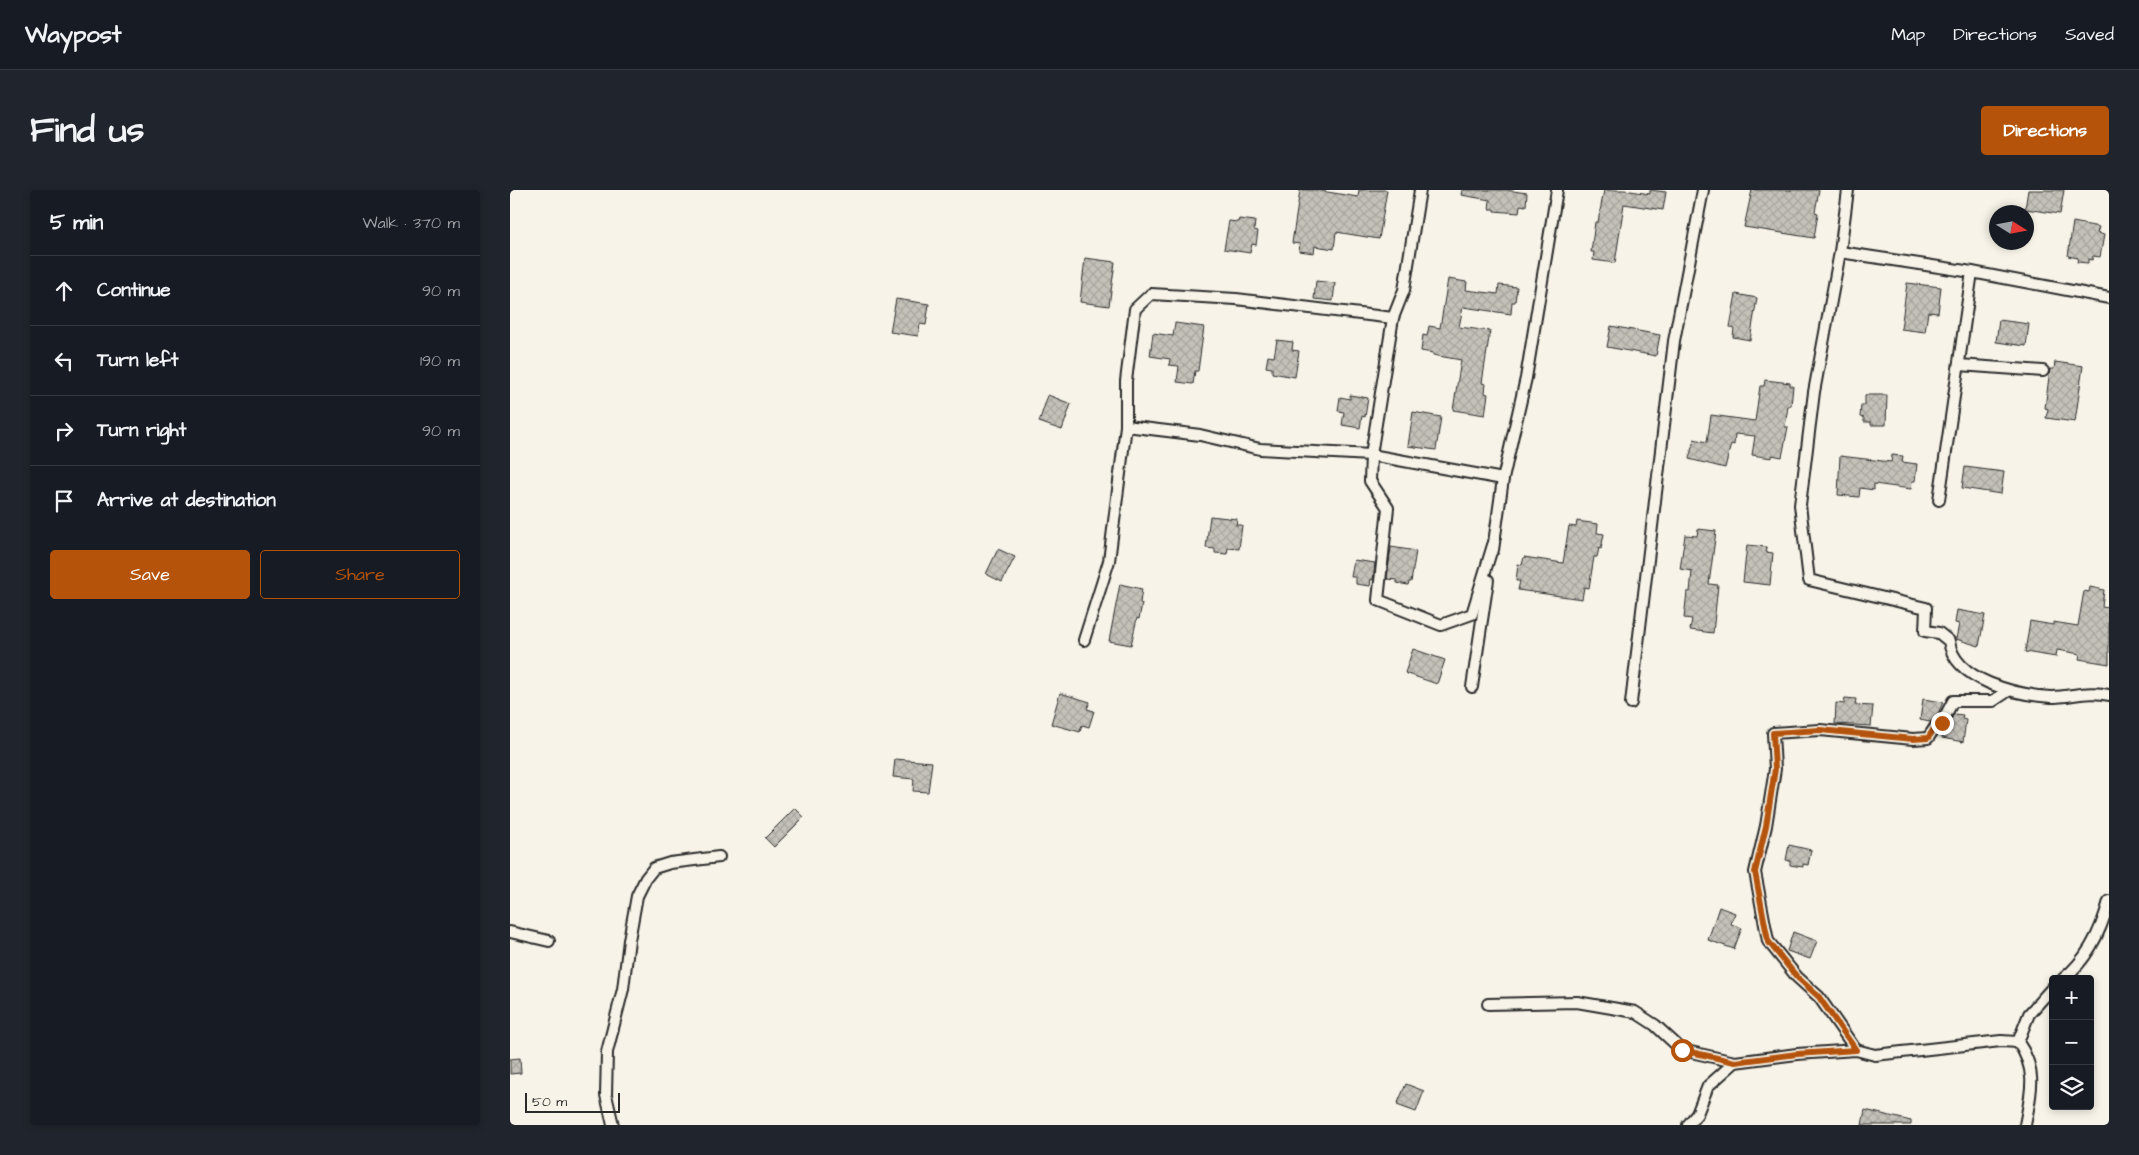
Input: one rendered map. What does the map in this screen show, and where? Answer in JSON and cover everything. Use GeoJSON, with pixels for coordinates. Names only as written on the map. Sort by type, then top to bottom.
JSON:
{"type":"FeatureCollection","features":[{"type":"Feature","properties":{"kind":"street"},"geometry":{"type":"LineString","coordinates":[[1420,190],[1404,290],[1394,318],[1371,455],[1370,481],[1388,508],[1378,600],[1440,625],[1472,614],[1494,545]]}},
{"type":"Feature","properties":{"kind":"street"},"geometry":{"type":"LineString","coordinates":[[1472,687],[1503,479],[1526,378],[1557,190]]}},
{"type":"Feature","properties":{"kind":"street"},"geometry":{"type":"LineString","coordinates":[[1630,703],[1674,341],[1704,190]]}},
{"type":"Feature","properties":{"kind":"street"},"geometry":{"type":"LineString","coordinates":[[1848,190],[1840,252],[1814,392],[1800,505],[1810,580],[1926,608],[1925,631],[1940,633],[1949,641],[1950,652],[1966,670],[1978,678],[2008,691],[2052,697],[2095,692],[2109,695]]}},
{"type":"Feature","properties":{"kind":"street"},"geometry":{"type":"LineString","coordinates":[[1840,252],[1972,272],[2109,298]]}},
{"type":"Feature","properties":{"kind":"street"},"geometry":{"type":"LineString","coordinates":[[1939,500],[1972,272]]}},
{"type":"Feature","properties":{"kind":"street"},"geometry":{"type":"LineString","coordinates":[[1084,640],[1109,561],[1126,426],[1126,381],[1136,309],[1151,294],[1236,299],[1394,318]]}},
{"type":"Feature","properties":{"kind":"street"},"geometry":{"type":"LineString","coordinates":[[1958,365],[2042,371]]}},
{"type":"Feature","properties":{"kind":"street"},"geometry":{"type":"LineString","coordinates":[[1126,426],[1200,435],[1260,449],[1371,455],[1503,479]]}},
{"type":"Feature","properties":{"kind":"street"},"geometry":{"type":"LineString","coordinates":[[1856,1050],[1819,997],[1797,977],[1768,941],[1755,872],[1766,826],[1775,769],[1773,733],[1820,730],[1913,739],[1928,738],[1936,726],[1940,726],[1953,701],[1993,700],[2008,691]]}},
{"type":"Feature","properties":{"kind":"street"},"geometry":{"type":"LineString","coordinates":[[613,1125],[606,1095],[608,1052],[623,989],[629,940],[638,896],[646,878],[654,868],[670,863],[719,857]]}},
{"type":"Feature","properties":{"kind":"street"},"geometry":{"type":"LineString","coordinates":[[2067,975],[2092,947],[2105,918],[2109,901]]}},
{"type":"Feature","properties":{"kind":"street"},"geometry":{"type":"LineString","coordinates":[[510,932],[548,941]]}},
{"type":"Feature","properties":{"kind":"street"},"geometry":{"type":"LineString","coordinates":[[2018,1042],[2029,1014],[2049,991]]}},
{"type":"Feature","properties":{"kind":"street"},"geometry":{"type":"LineString","coordinates":[[1488,1004],[1576,1002],[1635,1012],[1655,1025],[1682,1050],[1735,1062],[1797,1054],[1856,1050],[1874,1055],[2001,1041],[2018,1042]]}},
{"type":"Feature","properties":{"kind":"street"},"geometry":{"type":"LineString","coordinates":[[2018,1042],[2026,1053],[2033,1086],[2025,1125]]}},
{"type":"Feature","properties":{"kind":"street"},"geometry":{"type":"LineString","coordinates":[[1688,1125],[1697,1114],[1708,1086],[1735,1062]]}},
{"type":"Feature","properties":{"kind":"building"},"geometry":{"type":"Polygon","coordinates":[[[1300,190],[1315,190],[1358,197],[1359,190],[1387,190],[1379,239],[1336,232],[1334,249],[1315,246],[1314,253],[1299,251],[1300,244],[1292,243],[1300,190]]]}},
{"type":"Feature","properties":{"kind":"building"},"geometry":{"type":"Polygon","coordinates":[[[1462,190],[1506,190],[1527,193],[1526,206],[1520,205],[1519,213],[1494,211],[1494,209],[1489,209],[1490,200],[1461,195],[1462,190]]]}},
{"type":"Feature","properties":{"kind":"building"},"geometry":{"type":"Polygon","coordinates":[[[1604,190],[1624,190],[1650,194],[1650,190],[1666,192],[1663,210],[1624,204],[1615,263],[1593,260],[1594,252],[1591,252],[1595,222],[1598,222],[1604,190]]]}},
{"type":"Feature","properties":{"kind":"building"},"geometry":{"type":"Polygon","coordinates":[[[1752,190],[1819,190],[1815,212],[1818,213],[1814,238],[1744,227],[1752,190]]]}},
{"type":"Feature","properties":{"kind":"building"},"geometry":{"type":"Polygon","coordinates":[[[2028,190],[2064,190],[2060,214],[2034,210],[2034,205],[2026,205],[2028,190]]]}},
{"type":"Feature","properties":{"kind":"building"},"geometry":{"type":"Polygon","coordinates":[[[1239,219],[1255,221],[1254,230],[1258,231],[1256,245],[1252,244],[1250,253],[1224,249],[1229,221],[1238,222],[1239,219]]]}},
{"type":"Feature","properties":{"kind":"building"},"geometry":{"type":"Polygon","coordinates":[[[2073,222],[2099,227],[2097,233],[2104,235],[2100,257],[2093,256],[2092,260],[2088,259],[2088,263],[2077,262],[2078,258],[2068,256],[2073,222]]]}},
{"type":"Feature","properties":{"kind":"building"},"geometry":{"type":"Polygon","coordinates":[[[1085,258],[1115,262],[1109,306],[1080,302],[1085,258]]]}},
{"type":"Feature","properties":{"kind":"building"},"geometry":{"type":"Polygon","coordinates":[[[1448,279],[1467,282],[1466,290],[1498,294],[1499,285],[1517,287],[1515,302],[1512,302],[1511,314],[1463,307],[1459,327],[1490,331],[1482,383],[1486,384],[1485,393],[1488,394],[1485,415],[1453,410],[1461,360],[1421,351],[1423,335],[1427,336],[1429,326],[1440,328],[1448,279]]]}},
{"type":"Feature","properties":{"kind":"building"},"geometry":{"type":"Polygon","coordinates":[[[1316,281],[1335,283],[1333,301],[1314,299],[1316,281]]]}},
{"type":"Feature","properties":{"kind":"building"},"geometry":{"type":"Polygon","coordinates":[[[1907,283],[1941,287],[1938,313],[1928,312],[1925,332],[1901,329],[1907,283]]]}},
{"type":"Feature","properties":{"kind":"building"},"geometry":{"type":"Polygon","coordinates":[[[1736,294],[1757,298],[1750,340],[1733,337],[1734,328],[1730,327],[1736,294]]]}},
{"type":"Feature","properties":{"kind":"building"},"geometry":{"type":"Polygon","coordinates":[[[896,299],[929,304],[926,325],[920,324],[918,336],[890,332],[896,299]]]}},
{"type":"Feature","properties":{"kind":"building"},"geometry":{"type":"Polygon","coordinates":[[[1999,320],[2029,324],[2026,346],[1996,342],[1999,320]]]}},
{"type":"Feature","properties":{"kind":"building"},"geometry":{"type":"Polygon","coordinates":[[[1175,323],[1204,327],[1198,371],[1195,371],[1193,384],[1177,382],[1179,366],[1169,365],[1170,359],[1150,356],[1153,333],[1173,336],[1175,323]]]}},
{"type":"Feature","properties":{"kind":"building"},"geometry":{"type":"Polygon","coordinates":[[[1611,326],[1660,335],[1656,356],[1607,347],[1611,326]]]}},
{"type":"Feature","properties":{"kind":"building"},"geometry":{"type":"Polygon","coordinates":[[[1277,340],[1293,342],[1292,350],[1299,351],[1295,377],[1272,373],[1272,368],[1266,367],[1268,356],[1274,357],[1277,340]]]}},
{"type":"Feature","properties":{"kind":"building"},"geometry":{"type":"Polygon","coordinates":[[[2055,362],[2083,366],[2075,422],[2046,418],[2048,409],[2045,408],[2050,369],[2054,369],[2055,362]]]}},
{"type":"Feature","properties":{"kind":"building"},"geometry":{"type":"Polygon","coordinates":[[[1765,380],[1790,383],[1790,386],[1793,386],[1791,406],[1788,406],[1785,427],[1788,427],[1782,457],[1772,455],[1772,458],[1752,455],[1755,436],[1735,434],[1734,445],[1731,444],[1725,468],[1689,459],[1694,439],[1707,442],[1711,415],[1755,421],[1760,386],[1764,386],[1765,380]]]}},
{"type":"Feature","properties":{"kind":"building"},"geometry":{"type":"Polygon","coordinates":[[[1048,395],[1071,404],[1062,430],[1039,422],[1048,395]]]}},
{"type":"Feature","properties":{"kind":"building"},"geometry":{"type":"Polygon","coordinates":[[[1350,395],[1368,398],[1365,417],[1362,416],[1360,428],[1342,425],[1344,412],[1338,411],[1340,397],[1350,399],[1350,395]]]}},
{"type":"Feature","properties":{"kind":"building"},"geometry":{"type":"Polygon","coordinates":[[[1865,395],[1887,395],[1886,425],[1871,425],[1871,422],[1864,422],[1864,418],[1860,417],[1861,405],[1865,405],[1865,395]]]}},
{"type":"Feature","properties":{"kind":"building"},"geometry":{"type":"Polygon","coordinates":[[[1413,412],[1441,417],[1436,450],[1408,446],[1413,412]]]}},
{"type":"Feature","properties":{"kind":"building"},"geometry":{"type":"Polygon","coordinates":[[[1892,455],[1903,456],[1902,462],[1917,464],[1915,481],[1912,481],[1911,489],[1874,484],[1874,490],[1860,488],[1859,497],[1838,495],[1840,456],[1891,462],[1892,455]]]}},
{"type":"Feature","properties":{"kind":"building"},"geometry":{"type":"Polygon","coordinates":[[[1965,467],[2004,472],[2001,494],[1962,488],[1965,467]]]}},
{"type":"Feature","properties":{"kind":"building"},"geometry":{"type":"Polygon","coordinates":[[[1210,516],[1237,519],[1236,525],[1242,525],[1239,549],[1228,548],[1227,554],[1215,553],[1215,549],[1206,548],[1210,516]]]}},
{"type":"Feature","properties":{"kind":"building"},"geometry":{"type":"Polygon","coordinates":[[[1577,521],[1598,524],[1597,533],[1604,534],[1601,549],[1599,548],[1597,557],[1594,557],[1589,588],[1584,587],[1582,599],[1518,590],[1520,581],[1516,581],[1518,564],[1522,565],[1524,557],[1563,563],[1569,526],[1576,527],[1577,521]]]}},
{"type":"Feature","properties":{"kind":"building"},"geometry":{"type":"Polygon","coordinates":[[[1698,529],[1716,531],[1709,584],[1718,585],[1713,633],[1690,630],[1692,619],[1684,618],[1687,592],[1690,592],[1692,571],[1680,569],[1685,535],[1697,536],[1698,529]]]}},
{"type":"Feature","properties":{"kind":"building"},"geometry":{"type":"Polygon","coordinates":[[[1747,545],[1767,547],[1766,552],[1773,553],[1770,585],[1743,582],[1747,545]]]}},
{"type":"Feature","properties":{"kind":"building"},"geometry":{"type":"Polygon","coordinates":[[[1391,547],[1416,551],[1411,582],[1408,585],[1397,583],[1397,580],[1387,579],[1391,547]]]}},
{"type":"Feature","properties":{"kind":"building"},"geometry":{"type":"Polygon","coordinates":[[[998,549],[1015,557],[1002,582],[986,574],[998,549]]]}},
{"type":"Feature","properties":{"kind":"building"},"geometry":{"type":"Polygon","coordinates":[[[1354,560],[1375,563],[1373,580],[1371,579],[1370,586],[1356,584],[1356,577],[1351,577],[1354,560]]]}},
{"type":"Feature","properties":{"kind":"building"},"geometry":{"type":"Polygon","coordinates":[[[1120,584],[1142,589],[1140,603],[1142,604],[1131,645],[1109,641],[1120,584]]]}},
{"type":"Feature","properties":{"kind":"building"},"geometry":{"type":"Polygon","coordinates":[[[2090,587],[2104,590],[2102,607],[2109,608],[2109,664],[2079,659],[2080,654],[2057,650],[2056,657],[2025,652],[2030,621],[2053,625],[2053,622],[2078,626],[2084,591],[2089,592],[2090,587]]]}},
{"type":"Feature","properties":{"kind":"building"},"geometry":{"type":"Polygon","coordinates":[[[1957,610],[1985,615],[1979,646],[1956,639],[1959,624],[1955,623],[1957,610]]]}},
{"type":"Feature","properties":{"kind":"building"},"geometry":{"type":"Polygon","coordinates":[[[1413,649],[1445,660],[1437,684],[1405,673],[1413,649]]]}},
{"type":"Feature","properties":{"kind":"building"},"geometry":{"type":"Polygon","coordinates":[[[1060,693],[1090,702],[1087,709],[1094,711],[1089,727],[1082,725],[1080,732],[1051,724],[1060,693]]]}},
{"type":"Feature","properties":{"kind":"building"},"geometry":{"type":"Polygon","coordinates":[[[1845,698],[1856,699],[1855,705],[1873,706],[1871,726],[1835,724],[1836,703],[1844,704],[1845,698]]]}},
{"type":"Feature","properties":{"kind":"building"},"geometry":{"type":"Polygon","coordinates":[[[1923,699],[1943,702],[1936,719],[1930,722],[1920,720],[1923,699]]]}},
{"type":"Feature","properties":{"kind":"building"},"geometry":{"type":"Polygon","coordinates":[[[1954,714],[1963,715],[1962,719],[1966,720],[1963,742],[1942,738],[1943,732],[1954,714]]]}},
{"type":"Feature","properties":{"kind":"building"},"geometry":{"type":"Polygon","coordinates":[[[895,759],[932,762],[928,792],[913,791],[914,779],[893,777],[895,759]]]}},
{"type":"Feature","properties":{"kind":"building"},"geometry":{"type":"Polygon","coordinates":[[[795,808],[804,817],[774,847],[765,838],[795,808]]]}},
{"type":"Feature","properties":{"kind":"building"},"geometry":{"type":"Polygon","coordinates":[[[1789,845],[1811,850],[1808,865],[1803,864],[1803,867],[1790,865],[1790,861],[1786,860],[1789,845]]]}},
{"type":"Feature","properties":{"kind":"building"},"geometry":{"type":"Polygon","coordinates":[[[1719,907],[1735,913],[1731,924],[1742,928],[1734,949],[1708,940],[1719,907]]]}},
{"type":"Feature","properties":{"kind":"building"},"geometry":{"type":"Polygon","coordinates":[[[1793,932],[1817,941],[1810,959],[1787,951],[1793,932]]]}},
{"type":"Feature","properties":{"kind":"building"},"geometry":{"type":"Polygon","coordinates":[[[520,1058],[521,1073],[510,1074],[510,1059],[520,1058]]]}},
{"type":"Feature","properties":{"kind":"building"},"geometry":{"type":"Polygon","coordinates":[[[1406,1084],[1424,1091],[1416,1112],[1397,1105],[1406,1084]]]}},
{"type":"Feature","properties":{"kind":"building"},"geometry":{"type":"Polygon","coordinates":[[[1865,1110],[1911,1121],[1911,1125],[1862,1125],[1865,1110]]]}},
{"type":"Feature","properties":{"kind":"route"},"geometry":{"type":"LineString","coordinates":[[1682,1050],[1735,1062],[1797,1054],[1856,1050],[1819,997],[1797,977],[1768,941],[1755,872],[1766,826],[1775,769],[1773,733],[1820,730],[1899,736],[1913,739],[1928,738],[1936,726],[1940,726],[1942,723]]}}]}
